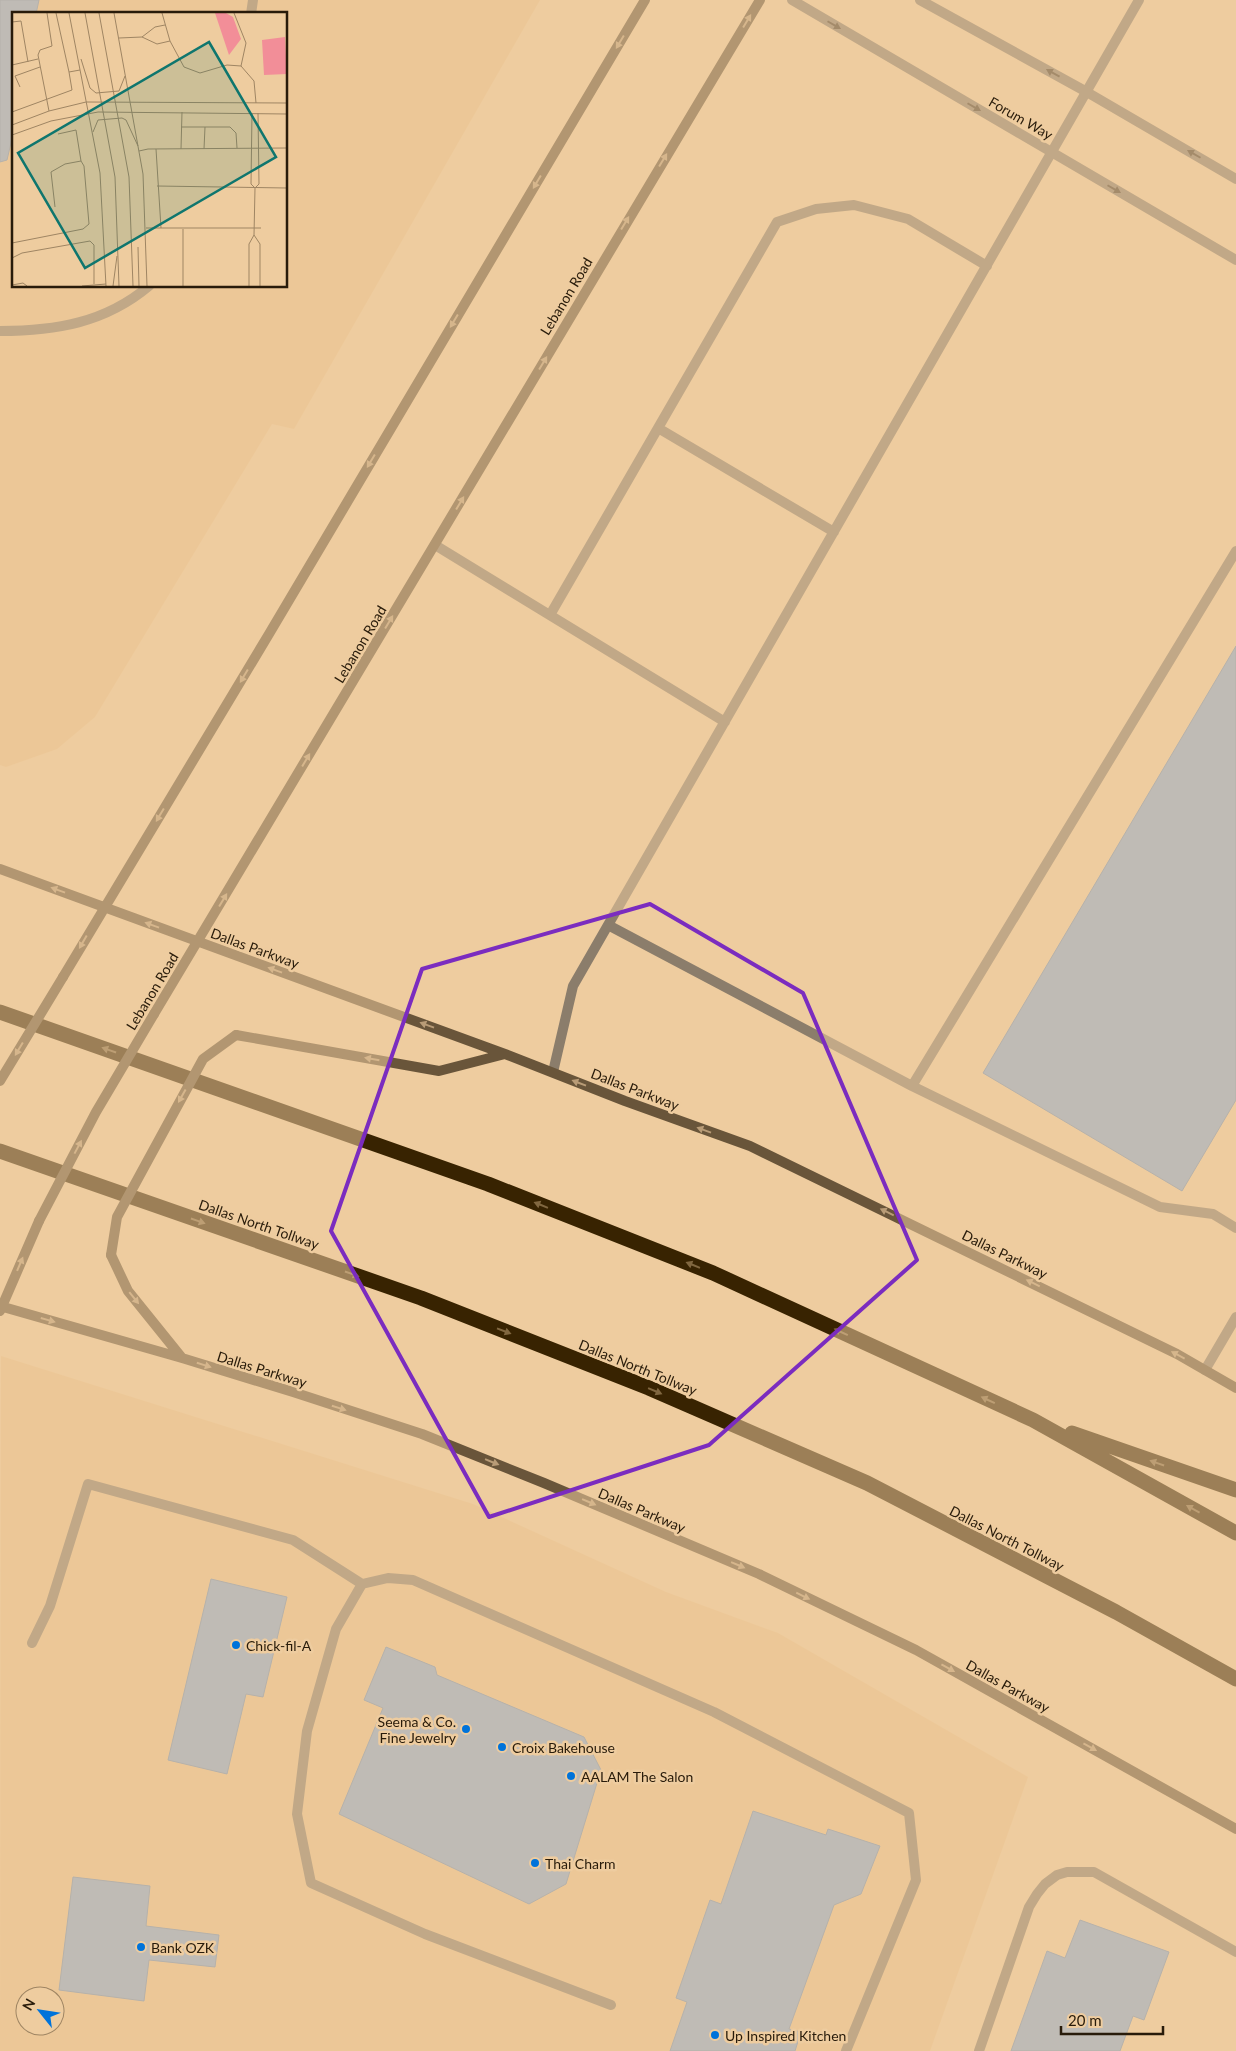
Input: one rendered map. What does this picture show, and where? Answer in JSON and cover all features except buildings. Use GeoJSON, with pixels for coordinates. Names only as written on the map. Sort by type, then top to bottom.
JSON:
{"type":"FeatureCollection","features":[{"type":"Feature","properties":{"kind":"highway"},"geometry":{"type":"LineString","coordinates":[[0,1012],[524,1198],[713,1273],[1032,1420],[1236,1533]]}},
{"type":"Feature","properties":{"kind":"highway","name":"Dallas North Tollway"},"geometry":{"type":"LineString","coordinates":[[0,1151],[421,1298],[649,1388],[867,1484],[1116,1612],[1236,1679]]}},
{"type":"Feature","properties":{"kind":"highway"},"geometry":{"type":"LineString","coordinates":[[1032,1420],[1236,1490]]}},
{"type":"Feature","properties":{"kind":"main road"},"geometry":{"type":"LineString","coordinates":[[0,1081],[269,634],[645,0]]}},
{"type":"Feature","properties":{"kind":"main road","name":"Lebanon Road"},"geometry":{"type":"LineString","coordinates":[[0,1308],[38,1221],[96,1112],[760,0]]}},
{"type":"Feature","properties":{"kind":"main road","name":"Dallas Parkway"},"geometry":{"type":"LineString","coordinates":[[0,869],[506,1054],[750,1146],[1177,1354],[1236,1388]]}},
{"type":"Feature","properties":{"kind":"main road"},"geometry":{"type":"LineString","coordinates":[[182,1358],[128,1291],[112,1255],[117,1217],[203,1059],[236,1034],[438,1071],[506,1054]]}},
{"type":"Feature","properties":{"kind":"main road","name":"Dallas Parkway"},"geometry":{"type":"LineString","coordinates":[[0,1308],[182,1358],[422,1434],[544,1483],[759,1574],[916,1650],[1236,1829]]}},
{"type":"Feature","properties":{"kind":"street","name":"Forum Way"},"geometry":{"type":"LineString","coordinates":[[792,0],[1236,260]]}},
{"type":"Feature","properties":{"kind":"street"},"geometry":{"type":"LineString","coordinates":[[920,0],[1086,91],[1236,178]]}},
{"type":"Feature","properties":{"kind":"street"},"geometry":{"type":"LineString","coordinates":[[553,1072],[573,986],[1139,0]]}},
{"type":"Feature","properties":{"kind":"street"},"geometry":{"type":"LineString","coordinates":[[550,615],[777,222],[816,209],[854,205],[908,219],[987,266]]}},
{"type":"Feature","properties":{"kind":"street"},"geometry":{"type":"LineString","coordinates":[[0,331],[34,331],[106,314],[136,297],[147,288]]}},
{"type":"Feature","properties":{"kind":"street"},"geometry":{"type":"LineString","coordinates":[[658,428],[834,532]]}},
{"type":"Feature","properties":{"kind":"street"},"geometry":{"type":"LineString","coordinates":[[435,545],[725,722]]}},
{"type":"Feature","properties":{"kind":"street"},"geometry":{"type":"LineString","coordinates":[[912,1086],[1236,552]]}},
{"type":"Feature","properties":{"kind":"street"},"geometry":{"type":"LineString","coordinates":[[608,925],[912,1086],[1160,1207],[1213,1214],[1236,1228]]}},
{"type":"Feature","properties":{"kind":"street"},"geometry":{"type":"LineString","coordinates":[[1205,1370],[1236,1317]]}},
{"type":"Feature","properties":{"kind":"street"},"geometry":{"type":"LineString","coordinates":[[32,1643],[50,1606],[88,1484],[293,1540],[362,1584],[388,1578],[413,1580],[714,1712],[908,1813],[916,1880],[846,2051]]}},
{"type":"Feature","properties":{"kind":"street"},"geometry":{"type":"LineString","coordinates":[[362,1584],[336,1629],[307,1731],[297,1814],[311,1883],[425,1934],[611,2005]]}},
{"type":"Feature","properties":{"kind":"street"},"geometry":{"type":"LineString","coordinates":[[980,2051],[1029,1907],[1045,1884],[1057,1875],[1067,1872],[1094,1872],[1236,1952]]}},
{"type":"Feature","properties":{"kind":"highlighted area"},"geometry":{"type":"Polygon","coordinates":[[[650,904],[803,993],[917,1260],[709,1445],[489,1517],[331,1231],[422,969],[650,904]]]}},
{"type":"Feature","properties":{"kind":"shaded area"},"geometry":{"type":"Polygon","coordinates":[[[0,0],[540,0],[294,429],[272,424],[95,717],[57,749],[6,767],[0,765],[0,0]]]}},
{"type":"Feature","properties":{"kind":"shaded area"},"geometry":{"type":"Polygon","coordinates":[[[1,1356],[473,1504],[666,1592],[778,1633],[1028,1777],[930,2051],[0,2051],[1,1356]]]}},
{"type":"Feature","properties":{"kind":"place","name":"Chick-fil-A"},"geometry":{"type":"Point","coordinates":[236,1645]}},
{"type":"Feature","properties":{"kind":"place","name":"Seema & Co. Fine Jewelry"},"geometry":{"type":"Point","coordinates":[466,1729]}},
{"type":"Feature","properties":{"kind":"place","name":"Croix Bakehouse"},"geometry":{"type":"Point","coordinates":[502,1747]}},
{"type":"Feature","properties":{"kind":"place","name":"AALAM The Salon"},"geometry":{"type":"Point","coordinates":[571,1776]}},
{"type":"Feature","properties":{"kind":"place","name":"Thai Charm"},"geometry":{"type":"Point","coordinates":[535,1863]}},
{"type":"Feature","properties":{"kind":"place","name":"Bank OZK"},"geometry":{"type":"Point","coordinates":[141,1947]}},
{"type":"Feature","properties":{"kind":"place","name":"Up Inspired Kitchen"},"geometry":{"type":"Point","coordinates":[715,2035]}}]}
